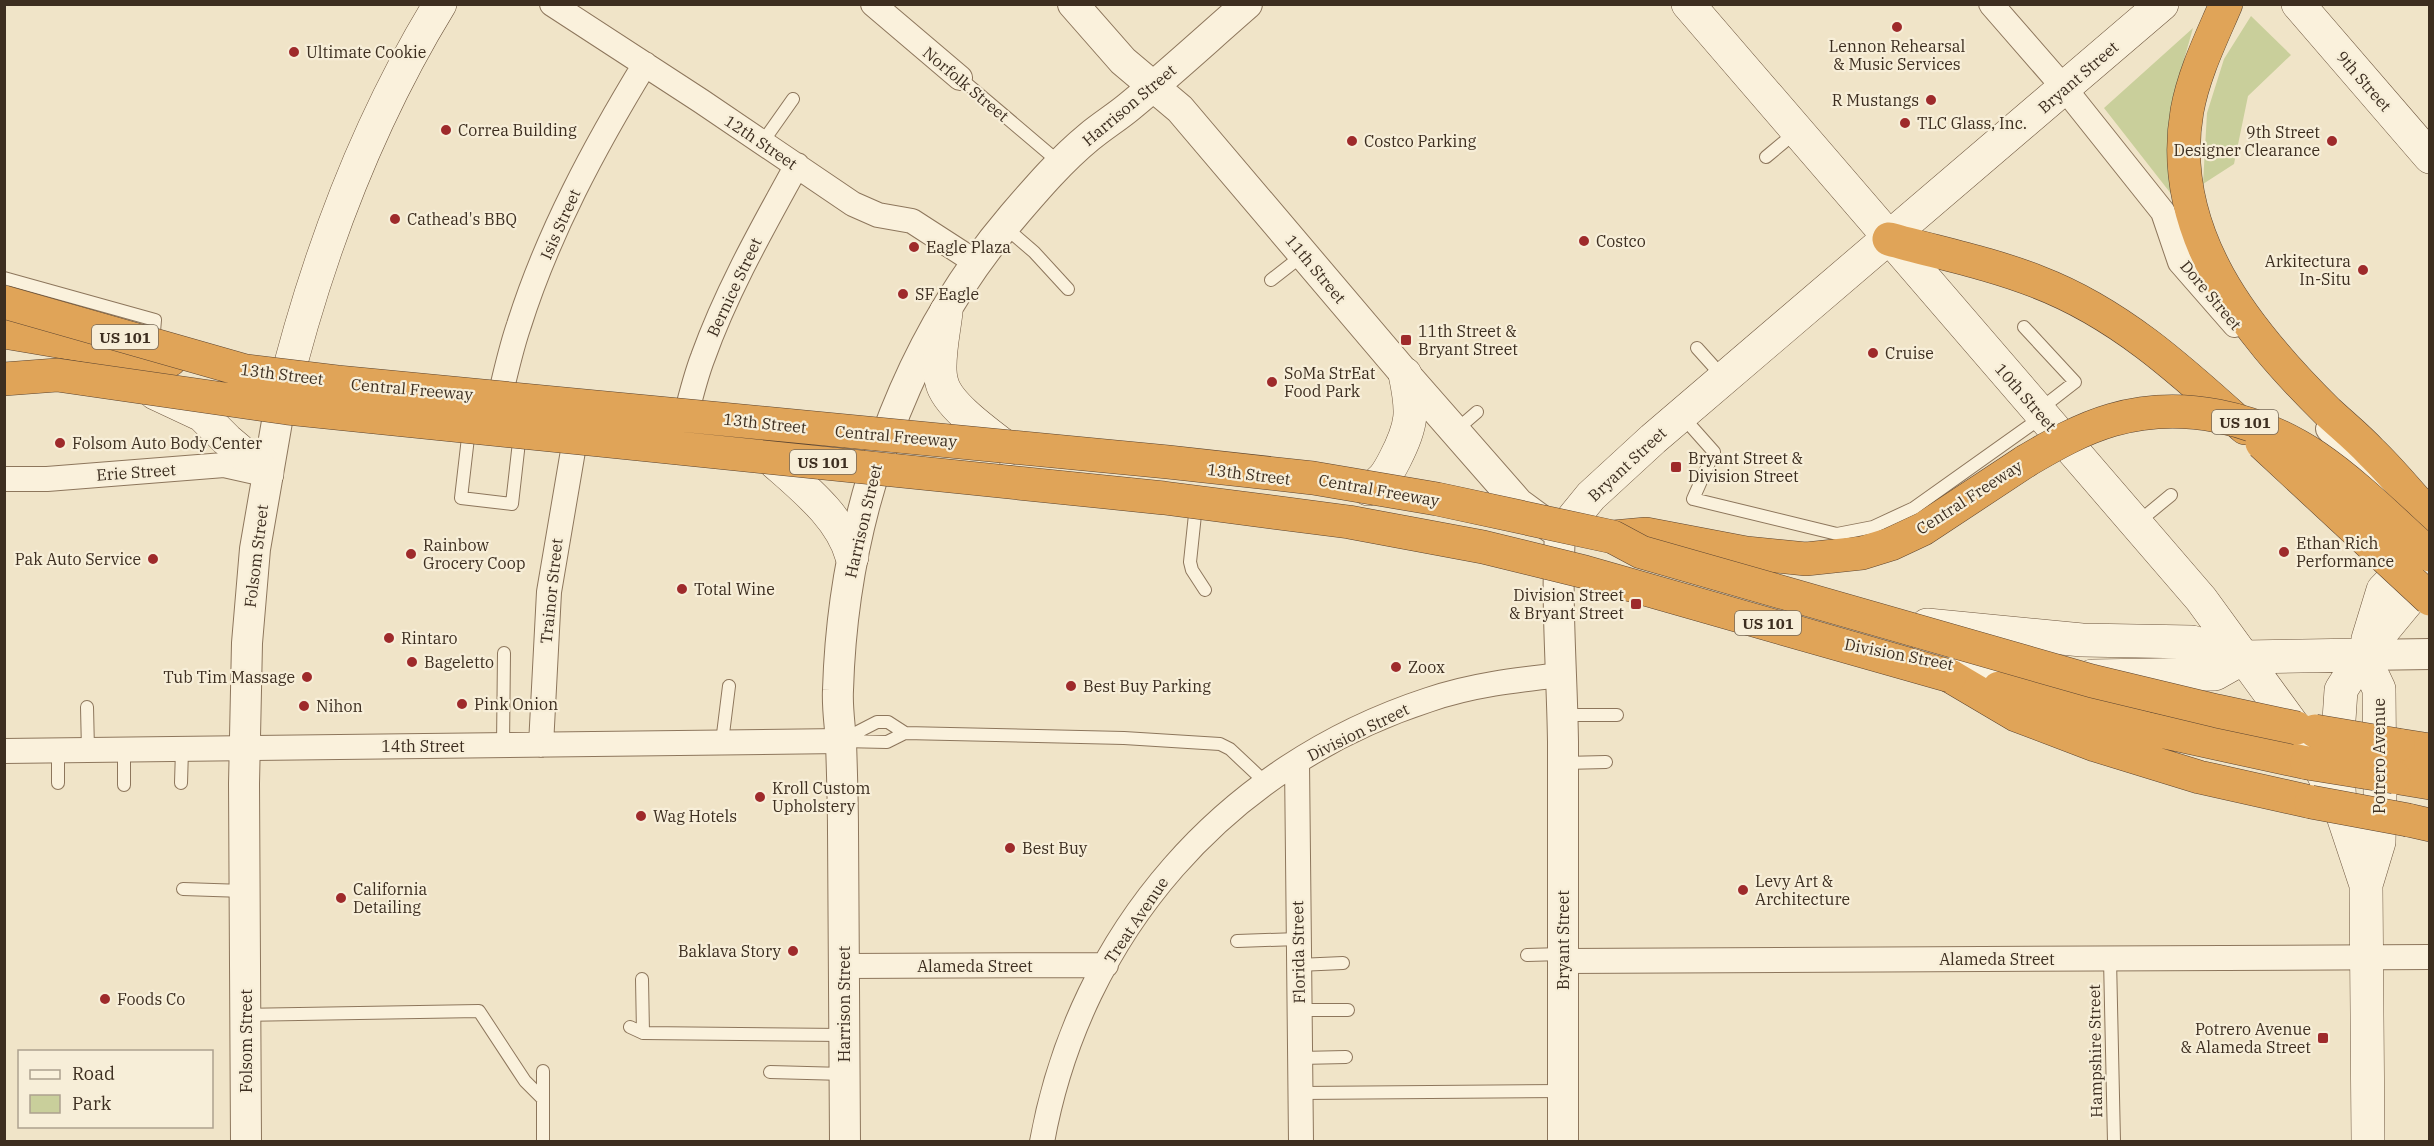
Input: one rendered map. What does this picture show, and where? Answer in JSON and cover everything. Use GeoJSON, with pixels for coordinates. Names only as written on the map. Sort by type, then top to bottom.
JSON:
{"type":"FeatureCollection","features":[{"type":"Feature","properties":{"kind":"highway"},"geometry":{"type":"LineString","coordinates":[[2226,4],[2196,74],[2187,112],[2183,151],[2186,189],[2194,226],[2230,296],[2253,328],[2327,411],[2372,452],[2430,516]]}},
{"type":"Feature","properties":{"kind":"highway"},"geometry":{"type":"LineString","coordinates":[[1889,238],[2039,282],[2081,302],[2128,330],[2154,349],[2262,443],[2430,598]]}},
{"type":"Feature","properties":{"kind":"highway","name":"US 101"},"geometry":{"type":"LineString","coordinates":[[4,302],[246,371]]}},
{"type":"Feature","properties":{"kind":"highway"},"geometry":{"type":"LineString","coordinates":[[4,331],[123,353],[246,371]]}},
{"type":"Feature","properties":{"kind":"highway"},"geometry":{"type":"LineString","coordinates":[[4,369],[57,375]]}},
{"type":"Feature","properties":{"kind":"highway","name":"Central Freeway"},"geometry":{"type":"LineString","coordinates":[[246,371],[337,382],[1313,478],[1437,499],[1613,537],[1646,534],[1746,553],[1806,559],[1862,553],[1891,544],[1923,529],[2026,461],[2072,435],[2113,420],[2152,412],[2193,412],[2235,419],[2277,435],[2298,446],[2358,490],[2430,555]]}},
{"type":"Feature","properties":{"kind":"highway","name":"US 101"},"geometry":{"type":"LineString","coordinates":[[4,379],[57,375]]}},
{"type":"Feature","properties":{"kind":"highway","name":"Central Freeway"},"geometry":{"type":"LineString","coordinates":[[57,375],[287,408],[1152,496],[1349,522],[1484,547],[1585,572],[1950,676]]}},
{"type":"Feature","properties":{"kind":"highway"},"geometry":{"type":"LineString","coordinates":[[1613,537],[1641,552],[2092,681],[2270,722],[2430,750]]}},
{"type":"Feature","properties":{"kind":"highway"},"geometry":{"type":"LineString","coordinates":[[1950,676],[2210,743],[2307,763],[2430,783]]}},
{"type":"Feature","properties":{"kind":"highway","name":"US 101"},"geometry":{"type":"LineString","coordinates":[[1950,676],[2016,715],[2117,752],[2248,789],[2430,825]]}},
{"type":"Feature","properties":{"kind":"main road","name":"Folsom Street"},"geometry":{"type":"LineString","coordinates":[[279,410],[316,274],[348,186],[393,87],[440,4]]}},
{"type":"Feature","properties":{"kind":"main road","name":"10th Street"},"geometry":{"type":"LineString","coordinates":[[1688,4],[2201,599],[2311,750],[2340,807]]}},
{"type":"Feature","properties":{"kind":"main road","name":"Bryant Street"},"geometry":{"type":"LineString","coordinates":[[1560,534],[1591,496],[1681,415],[2162,4]]}},
{"type":"Feature","properties":{"kind":"main road","name":"9th Street"},"geometry":{"type":"LineString","coordinates":[[2298,4],[2430,157]]}},
{"type":"Feature","properties":{"kind":"main road"},"geometry":{"type":"LineString","coordinates":[[946,312],[940,368],[945,391],[964,413],[1008,449]]}},
{"type":"Feature","properties":{"kind":"main road","name":"13th Street"},"geometry":{"type":"LineString","coordinates":[[4,331],[152,356],[288,375],[1257,474],[1368,489],[1463,509],[1560,534]]}},
{"type":"Feature","properties":{"kind":"main road"},"geometry":{"type":"LineString","coordinates":[[4,369],[279,410],[770,458],[1268,513],[1392,532],[1558,567]]}},
{"type":"Feature","properties":{"kind":"main road"},"geometry":{"type":"LineString","coordinates":[[1368,489],[1376,486],[1389,472],[1407,434],[1411,408],[1405,374]]}},
{"type":"Feature","properties":{"kind":"main road"},"geometry":{"type":"LineString","coordinates":[[151,391],[202,415],[267,474]]}},
{"type":"Feature","properties":{"kind":"main road"},"geometry":{"type":"LineString","coordinates":[[770,458],[832,518],[848,543],[852,557]]}},
{"type":"Feature","properties":{"kind":"main road","name":"Division Street"},"geometry":{"type":"LineString","coordinates":[[1560,534],[1781,594],[1916,624],[2082,640],[2192,642],[2245,657],[2363,655]]}},
{"type":"Feature","properties":{"kind":"main road"},"geometry":{"type":"LineString","coordinates":[[2363,655],[2384,590],[2412,560],[2430,547]]}},
{"type":"Feature","properties":{"kind":"main road","name":"Division Street"},"geometry":{"type":"LineString","coordinates":[[1558,567],[1767,624],[1904,658],[1998,671],[2082,676],[2215,674],[2245,657]]}},
{"type":"Feature","properties":{"kind":"main road"},"geometry":{"type":"LineString","coordinates":[[2363,655],[2430,574]]}},
{"type":"Feature","properties":{"kind":"main road","name":"Potrero Avenue"},"geometry":{"type":"LineString","coordinates":[[2363,655],[2341,690],[2337,750],[2340,807],[2366,885]]}},
{"type":"Feature","properties":{"kind":"main road","name":"Potrero Avenue"},"geometry":{"type":"LineString","coordinates":[[2363,655],[2379,689],[2379,842],[2366,885],[2368,1142]]}},
{"type":"Feature","properties":{"kind":"street","name":"12th Street"},"geometry":{"type":"LineString","coordinates":[[552,4],[853,204],[878,215],[912,221],[977,262]]}},
{"type":"Feature","properties":{"kind":"street","name":"Norfolk Street"},"geometry":{"type":"LineString","coordinates":[[873,4],[960,78]]}},
{"type":"Feature","properties":{"kind":"street","name":"11th Street"},"geometry":{"type":"LineString","coordinates":[[1073,4],[1123,61],[1187,116],[1405,374],[1518,503],[1560,534]]}},
{"type":"Feature","properties":{"kind":"street","name":"Harrison Street"},"geometry":{"type":"LineString","coordinates":[[845,1142],[841,741],[837,710],[840,644],[852,557],[873,470],[885,436],[911,377],[946,312],[977,262],[1004,226],[1060,163],[1153,87],[1247,4]]}},
{"type":"Feature","properties":{"kind":"street","name":"Dore Street"},"geometry":{"type":"LineString","coordinates":[[1991,4],[2065,89],[2163,212],[2180,262],[2430,547]]}},
{"type":"Feature","properties":{"kind":"street","name":"Isis Street"},"geometry":{"type":"LineString","coordinates":[[500,396],[519,324],[561,219],[599,142],[645,64]]}},
{"type":"Feature","properties":{"kind":"street","name":"Bernice Street"},"geometry":{"type":"LineString","coordinates":[[686,415],[702,357],[726,301],[761,229],[797,165]]}},
{"type":"Feature","properties":{"kind":"street","name":"Folsom Street"},"geometry":{"type":"LineString","coordinates":[[246,1142],[244,748],[250,595],[267,474],[279,410]]}},
{"type":"Feature","properties":{"kind":"street","name":"Trainor Street"},"geometry":{"type":"LineString","coordinates":[[541,745],[549,592],[575,439]]}},
{"type":"Feature","properties":{"kind":"street","name":"Erie Street"},"geometry":{"type":"LineString","coordinates":[[4,478],[47,479],[224,465],[267,474]]}},
{"type":"Feature","properties":{"kind":"street","name":"Bryant Street"},"geometry":{"type":"LineString","coordinates":[[1560,534],[1558,567],[1563,763],[1563,1142]]}},
{"type":"Feature","properties":{"kind":"street","name":"Division Street"},"geometry":{"type":"LineString","coordinates":[[2363,655],[2430,654]]}},
{"type":"Feature","properties":{"kind":"street","name":"Division Street"},"geometry":{"type":"LineString","coordinates":[[1297,762],[1342,736],[1382,717],[1429,699],[1478,686],[1561,675]]}},
{"type":"Feature","properties":{"kind":"street","name":"14th Street"},"geometry":{"type":"LineString","coordinates":[[4,751],[841,741]]}},
{"type":"Feature","properties":{"kind":"street","name":"Treat Avenue"},"geometry":{"type":"LineString","coordinates":[[1043,1135],[1075,1029],[1106,965],[1151,892],[1213,824],[1265,782],[1297,762]]}},
{"type":"Feature","properties":{"kind":"street","name":"Florida Street"},"geometry":{"type":"LineString","coordinates":[[1297,762],[1301,1142]]}},
{"type":"Feature","properties":{"kind":"street","name":"Alameda Street"},"geometry":{"type":"LineString","coordinates":[[1564,958],[2430,957]]}},
{"type":"Feature","properties":{"kind":"street","name":"Alameda Street"},"geometry":{"type":"LineString","coordinates":[[844,966],[1106,965]]}},
{"type":"Feature","properties":{"kind":"lane","name":"Norfolk Street"},"geometry":{"type":"LineString","coordinates":[[960,78],[1060,163]]}},
{"type":"Feature","properties":{"kind":"lane"},"geometry":{"type":"LineString","coordinates":[[762,143],[793,99]]}},
{"type":"Feature","properties":{"kind":"lane"},"geometry":{"type":"LineString","coordinates":[[1766,157],[1796,132]]}},
{"type":"Feature","properties":{"kind":"lane"},"geometry":{"type":"LineString","coordinates":[[1004,226],[1034,252],[1068,289]]}},
{"type":"Feature","properties":{"kind":"lane"},"geometry":{"type":"LineString","coordinates":[[1271,280],[1303,254]]}},
{"type":"Feature","properties":{"kind":"lane"},"geometry":{"type":"LineString","coordinates":[[4,278],[155,320],[152,356]]}},
{"type":"Feature","properties":{"kind":"lane"},"geometry":{"type":"LineString","coordinates":[[1681,415],[1714,452],[1693,499],[1837,534],[1873,527],[1914,508],[2040,413],[2075,382],[2024,327]]}},
{"type":"Feature","properties":{"kind":"lane"},"geometry":{"type":"LineString","coordinates":[[1697,348],[1724,378]]}},
{"type":"Feature","properties":{"kind":"lane"},"geometry":{"type":"LineString","coordinates":[[1455,432],[1477,412]]}},
{"type":"Feature","properties":{"kind":"lane"},"geometry":{"type":"LineString","coordinates":[[469,428],[461,498],[512,504],[520,433]]}},
{"type":"Feature","properties":{"kind":"lane"},"geometry":{"type":"LineString","coordinates":[[2136,524],[2171,495]]}},
{"type":"Feature","properties":{"kind":"lane"},"geometry":{"type":"LineString","coordinates":[[1196,505],[1190,562],[1192,570],[1205,590]]}},
{"type":"Feature","properties":{"kind":"lane"},"geometry":{"type":"LineString","coordinates":[[503,745],[504,653]]}},
{"type":"Feature","properties":{"kind":"lane"},"geometry":{"type":"LineString","coordinates":[[722,742],[729,686]]}},
{"type":"Feature","properties":{"kind":"lane"},"geometry":{"type":"LineString","coordinates":[[87,707],[88,750]]}},
{"type":"Feature","properties":{"kind":"lane"},"geometry":{"type":"LineString","coordinates":[[1562,716],[1617,715]]}},
{"type":"Feature","properties":{"kind":"lane"},"geometry":{"type":"LineString","coordinates":[[841,741],[877,722],[888,722],[905,733]]}},
{"type":"Feature","properties":{"kind":"lane"},"geometry":{"type":"LineString","coordinates":[[841,741],[887,742],[905,733],[1124,738],[1220,744],[1230,749],[1265,782]]}},
{"type":"Feature","properties":{"kind":"lane"},"geometry":{"type":"LineString","coordinates":[[58,750],[58,783]]}},
{"type":"Feature","properties":{"kind":"lane"},"geometry":{"type":"LineString","coordinates":[[124,750],[124,785]]}},
{"type":"Feature","properties":{"kind":"lane"},"geometry":{"type":"LineString","coordinates":[[181,783],[182,750]]}},
{"type":"Feature","properties":{"kind":"lane"},"geometry":{"type":"LineString","coordinates":[[1563,763],[1606,762]]}},
{"type":"Feature","properties":{"kind":"lane"},"geometry":{"type":"LineString","coordinates":[[183,889],[245,891]]}},
{"type":"Feature","properties":{"kind":"lane"},"geometry":{"type":"LineString","coordinates":[[1237,940],[1298,939]]}},
{"type":"Feature","properties":{"kind":"lane"},"geometry":{"type":"LineString","coordinates":[[1527,955],[1564,958]]}},
{"type":"Feature","properties":{"kind":"lane","name":"Hampshire Street"},"geometry":{"type":"LineString","coordinates":[[2110,959],[2114,1142]]}},
{"type":"Feature","properties":{"kind":"lane"},"geometry":{"type":"LineString","coordinates":[[1298,965],[1343,963]]}},
{"type":"Feature","properties":{"kind":"lane"},"geometry":{"type":"LineString","coordinates":[[642,979],[643,1033]]}},
{"type":"Feature","properties":{"kind":"lane"},"geometry":{"type":"LineString","coordinates":[[1299,1010],[1348,1010]]}},
{"type":"Feature","properties":{"kind":"lane"},"geometry":{"type":"LineString","coordinates":[[246,1015],[478,1011],[525,1082],[543,1099]]}},
{"type":"Feature","properties":{"kind":"lane"},"geometry":{"type":"LineString","coordinates":[[630,1026],[643,1033],[844,1035]]}},
{"type":"Feature","properties":{"kind":"lane"},"geometry":{"type":"LineString","coordinates":[[1300,1058],[1346,1057]]}},
{"type":"Feature","properties":{"kind":"lane"},"geometry":{"type":"LineString","coordinates":[[543,1071],[543,1142]]}},
{"type":"Feature","properties":{"kind":"lane"},"geometry":{"type":"LineString","coordinates":[[770,1072],[844,1074]]}},
{"type":"Feature","properties":{"kind":"lane"},"geometry":{"type":"LineString","coordinates":[[1301,1093],[1562,1091]]}},
{"type":"Feature","properties":{"kind":"green space"},"geometry":{"type":"Polygon","coordinates":[[[2251,16],[2291,55],[2248,96],[2234,164],[2203,184],[2207,113],[2224,59],[2251,16]]]}},
{"type":"Feature","properties":{"kind":"green space"},"geometry":{"type":"Polygon","coordinates":[[[2193,28],[2180,74],[2172,195],[2104,108],[2193,28]]]}},
{"type":"Feature","properties":{"kind":"place","name":"Lennon Rehearsal & Music Services"},"geometry":{"type":"Point","coordinates":[1897,27]}},
{"type":"Feature","properties":{"kind":"place","name":"Ultimate Cookie"},"geometry":{"type":"Point","coordinates":[294,52]}},
{"type":"Feature","properties":{"kind":"place","name":"R Mustangs"},"geometry":{"type":"Point","coordinates":[1931,100]}},
{"type":"Feature","properties":{"kind":"place","name":"TLC Glass, Inc."},"geometry":{"type":"Point","coordinates":[1905,123]}},
{"type":"Feature","properties":{"kind":"place","name":"Correa Building"},"geometry":{"type":"Point","coordinates":[446,130]}},
{"type":"Feature","properties":{"kind":"place","name":"Costco Parking"},"geometry":{"type":"Point","coordinates":[1352,141]}},
{"type":"Feature","properties":{"kind":"place","name":"9th Street Designer Clearance"},"geometry":{"type":"Point","coordinates":[2332,141]}},
{"type":"Feature","properties":{"kind":"place","name":"Cathead's BBQ"},"geometry":{"type":"Point","coordinates":[395,219]}},
{"type":"Feature","properties":{"kind":"place","name":"Costco"},"geometry":{"type":"Point","coordinates":[1584,241]}},
{"type":"Feature","properties":{"kind":"place","name":"Eagle Plaza"},"geometry":{"type":"Point","coordinates":[914,247]}},
{"type":"Feature","properties":{"kind":"place","name":"Arkitectura In-Situ"},"geometry":{"type":"Point","coordinates":[2363,270]}},
{"type":"Feature","properties":{"kind":"place","name":"SF Eagle"},"geometry":{"type":"Point","coordinates":[903,294]}},
{"type":"Feature","properties":{"kind":"place","name":"11th Street & Bryant Street"},"geometry":{"type":"Point","coordinates":[1406,340]}},
{"type":"Feature","properties":{"kind":"place","name":"Cruise"},"geometry":{"type":"Point","coordinates":[1873,353]}},
{"type":"Feature","properties":{"kind":"place","name":"SoMa StrEat Food Park"},"geometry":{"type":"Point","coordinates":[1272,382]}},
{"type":"Feature","properties":{"kind":"place","name":"Folsom Auto Body Center"},"geometry":{"type":"Point","coordinates":[60,443]}},
{"type":"Feature","properties":{"kind":"place","name":"Bryant Street & Division Street"},"geometry":{"type":"Point","coordinates":[1676,467]}},
{"type":"Feature","properties":{"kind":"place","name":"Ethan Rich Performance"},"geometry":{"type":"Point","coordinates":[2284,552]}},
{"type":"Feature","properties":{"kind":"place","name":"Rainbow Grocery Coop"},"geometry":{"type":"Point","coordinates":[411,554]}},
{"type":"Feature","properties":{"kind":"place","name":"Pak Auto Service"},"geometry":{"type":"Point","coordinates":[153,559]}},
{"type":"Feature","properties":{"kind":"place","name":"Total Wine"},"geometry":{"type":"Point","coordinates":[682,589]}},
{"type":"Feature","properties":{"kind":"place","name":"Division Street & Bryant Street"},"geometry":{"type":"Point","coordinates":[1636,604]}},
{"type":"Feature","properties":{"kind":"place","name":"Rintaro"},"geometry":{"type":"Point","coordinates":[389,638]}},
{"type":"Feature","properties":{"kind":"place","name":"Bageletto"},"geometry":{"type":"Point","coordinates":[412,662]}},
{"type":"Feature","properties":{"kind":"place","name":"Zoox"},"geometry":{"type":"Point","coordinates":[1396,667]}},
{"type":"Feature","properties":{"kind":"place","name":"Tub Tim Massage"},"geometry":{"type":"Point","coordinates":[307,677]}},
{"type":"Feature","properties":{"kind":"place","name":"Best Buy Parking"},"geometry":{"type":"Point","coordinates":[1071,686]}},
{"type":"Feature","properties":{"kind":"place","name":"Pink Onion"},"geometry":{"type":"Point","coordinates":[462,704]}},
{"type":"Feature","properties":{"kind":"place","name":"Nihon"},"geometry":{"type":"Point","coordinates":[304,706]}},
{"type":"Feature","properties":{"kind":"place","name":"Kroll Custom Upholstery"},"geometry":{"type":"Point","coordinates":[760,797]}},
{"type":"Feature","properties":{"kind":"place","name":"Wag Hotels"},"geometry":{"type":"Point","coordinates":[641,816]}},
{"type":"Feature","properties":{"kind":"place","name":"Best Buy"},"geometry":{"type":"Point","coordinates":[1010,848]}},
{"type":"Feature","properties":{"kind":"place","name":"Levy Art & Architecture"},"geometry":{"type":"Point","coordinates":[1743,890]}},
{"type":"Feature","properties":{"kind":"place","name":"California Detailing"},"geometry":{"type":"Point","coordinates":[341,898]}},
{"type":"Feature","properties":{"kind":"place","name":"Baklava Story"},"geometry":{"type":"Point","coordinates":[793,951]}},
{"type":"Feature","properties":{"kind":"place","name":"Foods Co"},"geometry":{"type":"Point","coordinates":[105,999]}},
{"type":"Feature","properties":{"kind":"place","name":"Potrero Avenue & Alameda Street"},"geometry":{"type":"Point","coordinates":[2323,1038]}}]}
